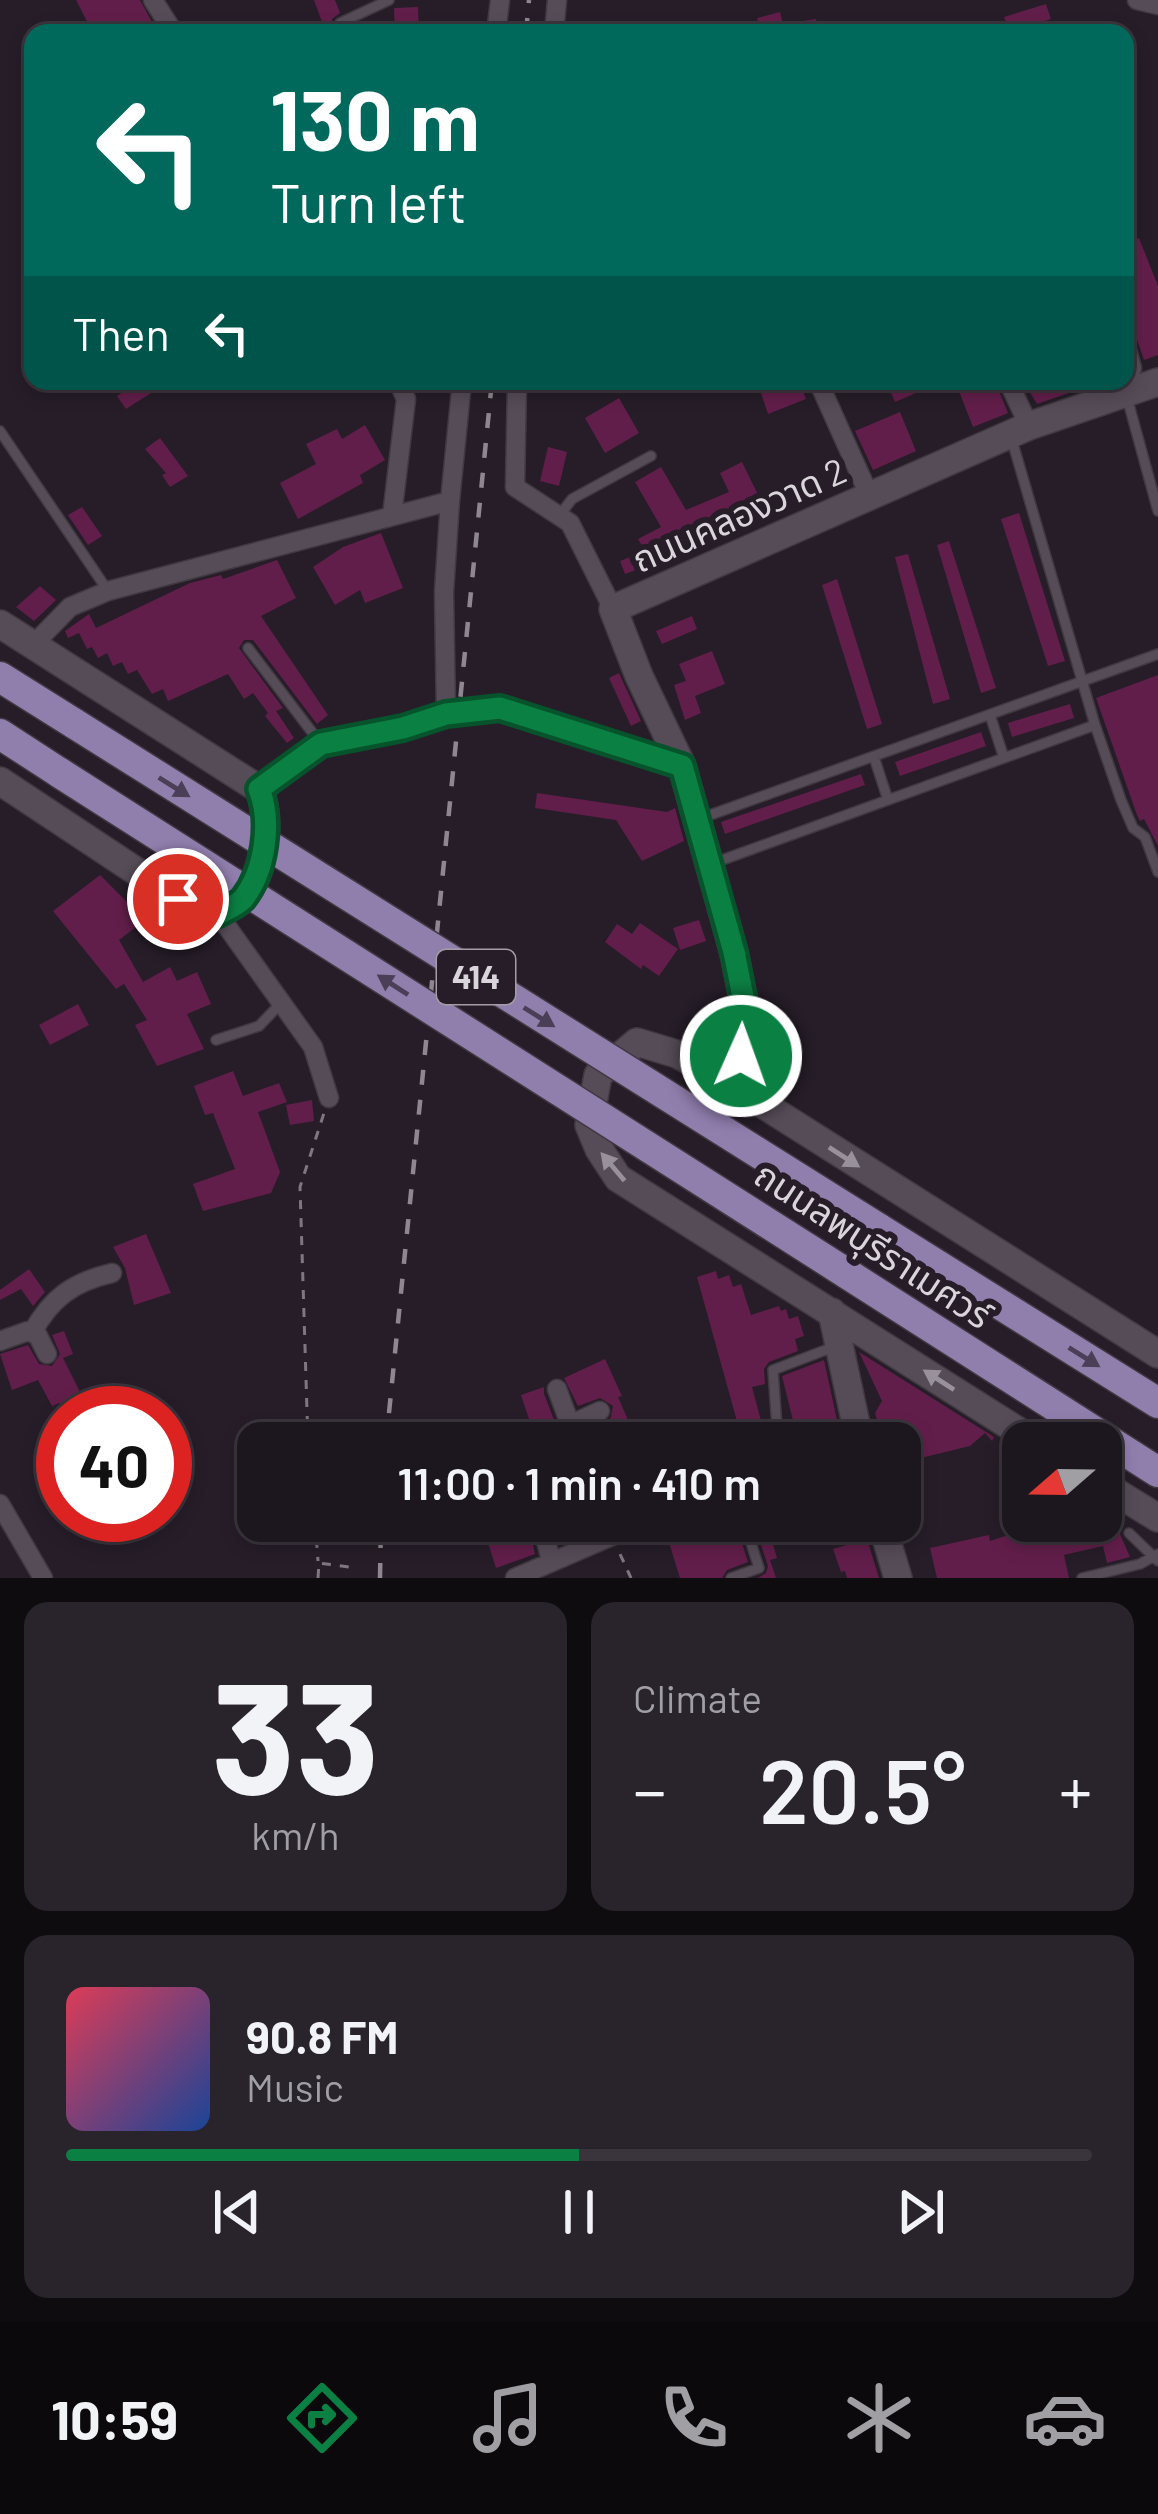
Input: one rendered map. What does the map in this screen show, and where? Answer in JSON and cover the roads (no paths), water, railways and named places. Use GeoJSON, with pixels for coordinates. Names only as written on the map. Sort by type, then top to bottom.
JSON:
{"type":"FeatureCollection","features":[{"type":"Feature","properties":{"kind":"main road","name":"ถนนคลองวาด 2"},"geometry":{"type":"LineString","coordinates":[[724,1079],[741,1056],[749,1027],[711,864],[682,766],[613,609],[1020,430],[1132,390]]}},
{"type":"Feature","properties":{"kind":"main road"},"geometry":{"type":"LineString","coordinates":[[0,624],[259,789],[266,806],[262,859],[242,901],[218,914],[178,899],[0,781]]}},
{"type":"Feature","properties":{"kind":"main road","name":"ถนนลพบุรีราเมศวร์"},"geometry":{"type":"LineString","coordinates":[[0,677],[1158,1403]]}},
{"type":"Feature","properties":{"kind":"main road","name":"ถนนลพบุรีราเมศวร์"},"geometry":{"type":"LineString","coordinates":[[0,734],[1158,1472]]}},
{"type":"Feature","properties":{"kind":"main road"},"geometry":{"type":"LineString","coordinates":[[1004,1422],[618,1178],[598,1149],[589,1125],[598,1075],[637,1042],[677,1054],[724,1079],[1158,1354]]}},
{"type":"Feature","properties":{"kind":"main road"},"geometry":{"type":"LineString","coordinates":[[832,1312],[855,1422]]}},
{"type":"Feature","properties":{"kind":"main road"},"geometry":{"type":"LineString","coordinates":[[1122,1496],[1158,1518]]}},
{"type":"Feature","properties":{"kind":"main road"},"geometry":{"type":"LineString","coordinates":[[887,1542],[898,1578]]}},
{"type":"Feature","properties":{"kind":"street"},"geometry":{"type":"LineString","coordinates":[[1137,0],[1158,5]]}},
{"type":"Feature","properties":{"kind":"street"},"geometry":{"type":"LineString","coordinates":[[392,516],[406,399],[402,390]]}},
{"type":"Feature","properties":{"kind":"street"},"geometry":{"type":"LineString","coordinates":[[446,714],[444,592],[461,390]]}},
{"type":"Feature","properties":{"kind":"street"},"geometry":{"type":"LineString","coordinates":[[518,390],[514,487],[570,524],[613,609]]}},
{"type":"Feature","properties":{"kind":"street"},"geometry":{"type":"LineString","coordinates":[[822,390],[870,497]]}},
{"type":"Feature","properties":{"kind":"street"},"geometry":{"type":"LineString","coordinates":[[1010,390],[1020,430]]}},
{"type":"Feature","properties":{"kind":"street"},"geometry":{"type":"LineString","coordinates":[[33,645],[70,607],[108,592],[450,501]]}},
{"type":"Feature","properties":{"kind":"street"},"geometry":{"type":"LineString","coordinates":[[259,789],[321,744],[446,714],[500,708],[682,766]]}},
{"type":"Feature","properties":{"kind":"street"},"geometry":{"type":"LineString","coordinates":[[218,914],[313,1047],[329,1098]]}},
{"type":"Feature","properties":{"kind":"street"},"geometry":{"type":"LineString","coordinates":[[32,1333],[46,1308],[72,1286],[112,1274]]}},
{"type":"Feature","properties":{"kind":"street"},"geometry":{"type":"LineString","coordinates":[[0,1341],[16,1333],[32,1333]]}},
{"type":"Feature","properties":{"kind":"street"},"geometry":{"type":"LineString","coordinates":[[32,1333],[46,1354]]}},
{"type":"Feature","properties":{"kind":"street"},"geometry":{"type":"LineString","coordinates":[[557,1389],[569,1422]]}},
{"type":"Feature","properties":{"kind":"street"},"geometry":{"type":"LineString","coordinates":[[588,1422],[600,1411]]}},
{"type":"Feature","properties":{"kind":"street"},"geometry":{"type":"LineString","coordinates":[[0,1504],[43,1578]]}},
{"type":"Feature","properties":{"kind":"street"},"geometry":{"type":"LineString","coordinates":[[547,1542],[551,1561]]}},
{"type":"Feature","properties":{"kind":"street"},"geometry":{"type":"LineString","coordinates":[[515,1578],[584,1542]]}},
{"type":"Feature","properties":{"kind":"lane"},"geometry":{"type":"LineString","coordinates":[[340,23],[389,0]]}},
{"type":"Feature","properties":{"kind":"lane"},"geometry":{"type":"LineString","coordinates":[[1125,392],[1158,511]]}},
{"type":"Feature","properties":{"kind":"lane"},"geometry":{"type":"LineString","coordinates":[[1020,430],[1095,725],[1121,800],[1133,828],[1145,837],[1158,872]]}},
{"type":"Feature","properties":{"kind":"lane"},"geometry":{"type":"LineString","coordinates":[[0,431],[108,592]]}},
{"type":"Feature","properties":{"kind":"lane"},"geometry":{"type":"LineString","coordinates":[[559,516],[572,499],[651,456]]}},
{"type":"Feature","properties":{"kind":"lane"},"geometry":{"type":"LineString","coordinates":[[248,648],[321,744]]}},
{"type":"Feature","properties":{"kind":"lane"},"geometry":{"type":"LineString","coordinates":[[699,820],[1158,654]]}},
{"type":"Feature","properties":{"kind":"lane"},"geometry":{"type":"LineString","coordinates":[[990,715],[1004,758]]}},
{"type":"Feature","properties":{"kind":"lane"},"geometry":{"type":"LineString","coordinates":[[711,864],[1095,725]]}},
{"type":"Feature","properties":{"kind":"lane"},"geometry":{"type":"LineString","coordinates":[[874,757],[888,800]]}},
{"type":"Feature","properties":{"kind":"lane"},"geometry":{"type":"LineString","coordinates":[[216,1040],[259,1026],[282,1002]]}},
{"type":"Feature","properties":{"kind":"lane"},"geometry":{"type":"LineString","coordinates":[[776,1422],[773,1370],[837,1346]]}},
{"type":"Feature","properties":{"kind":"lane"},"geometry":{"type":"LineString","coordinates":[[1129,1534],[1157,1558]]}},
{"type":"Feature","properties":{"kind":"lane"},"geometry":{"type":"LineString","coordinates":[[731,1578],[759,1568],[751,1542]]}},
{"type":"Feature","properties":{"kind":"lane"},"geometry":{"type":"LineString","coordinates":[[1082,1578],[1157,1558]]}},
{"type":"Feature","properties":{"kind":"railway"},"geometry":{"type":"LineString","coordinates":[[527,24],[529,0]]}},
{"type":"Feature","properties":{"kind":"railway"},"geometry":{"type":"LineString","coordinates":[[388,1422],[491,390]]}},
{"type":"Feature","properties":{"kind":"railway"},"geometry":{"type":"LineString","coordinates":[[380,1578],[381,1542]]}}]}
